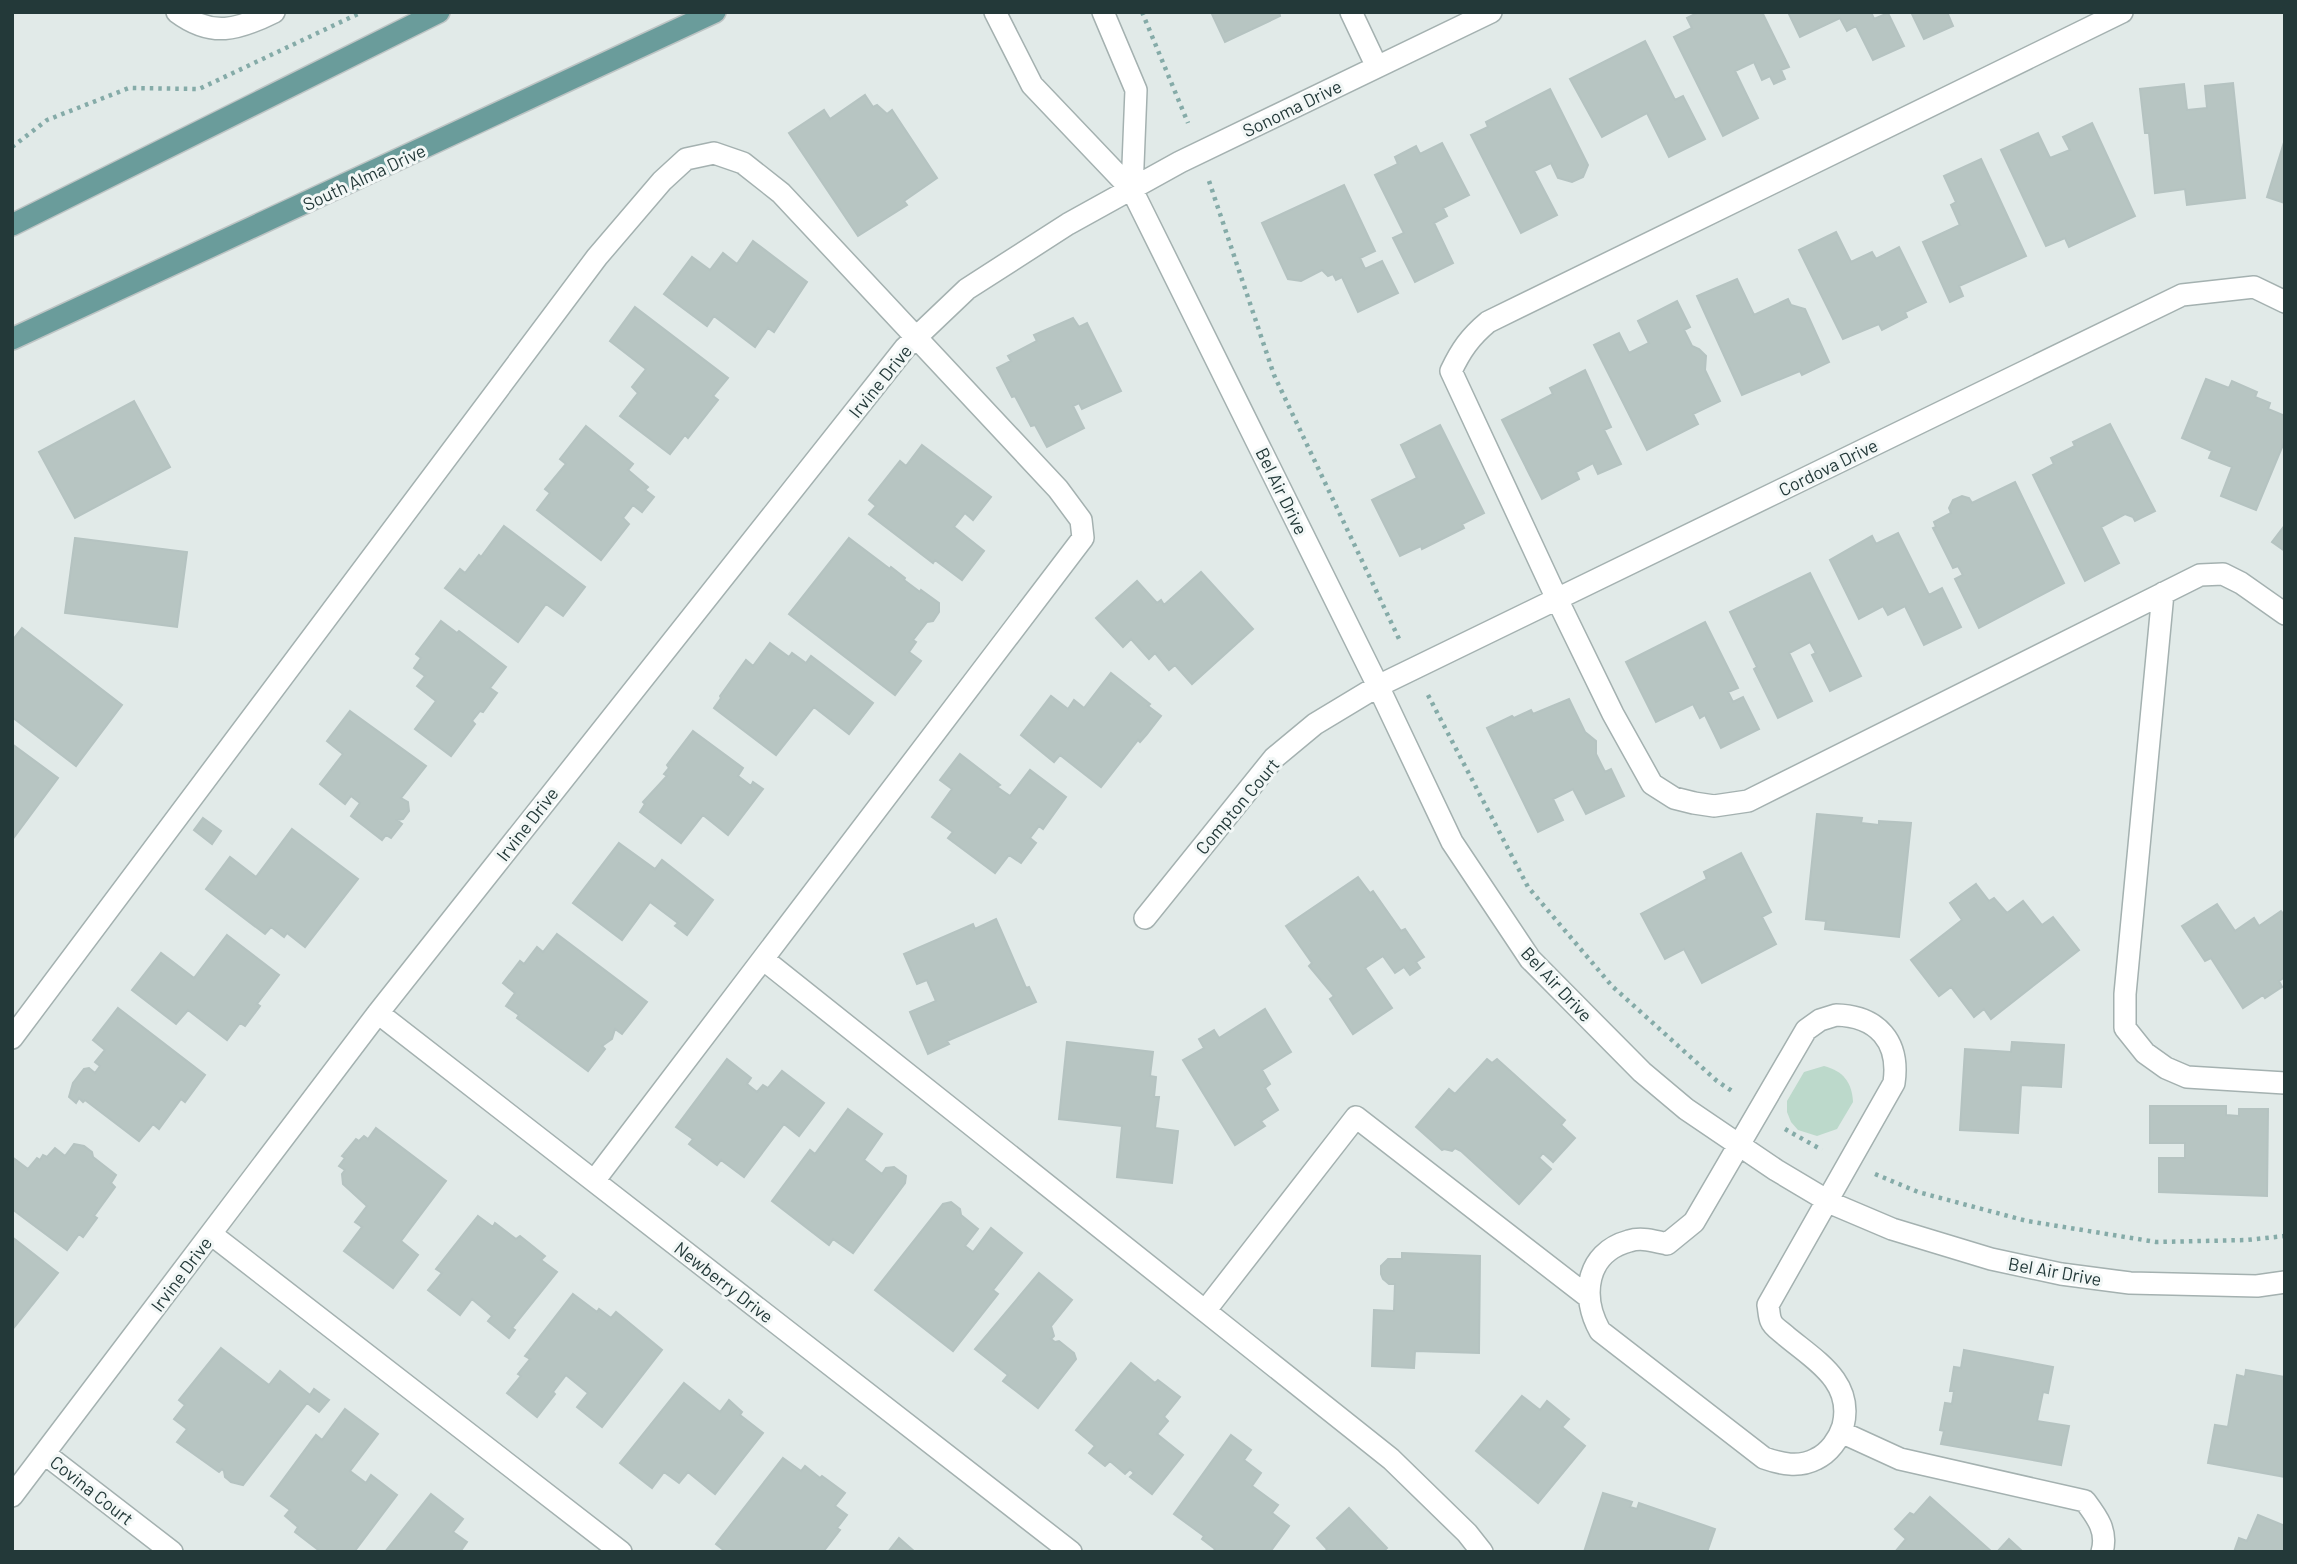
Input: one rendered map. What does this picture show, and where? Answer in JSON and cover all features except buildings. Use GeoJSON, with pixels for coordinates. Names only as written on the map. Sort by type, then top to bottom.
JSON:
{"type":"FeatureCollection","features":[{"type":"Feature","properties":{"kind":"main road"},"geometry":{"type":"LineString","coordinates":[[12,225],[439,12]]}},
{"type":"Feature","properties":{"kind":"main road","name":"South Alma Drive"},"geometry":{"type":"LineString","coordinates":[[12,339],[715,12]]}},
{"type":"Feature","properties":{"kind":"street"},"geometry":{"type":"LineString","coordinates":[[177,12],[212,30],[239,27],[274,12]]}},
{"type":"Feature","properties":{"kind":"street","name":"Bel Air Drive"},"geometry":{"type":"LineString","coordinates":[[995,12],[1032,85],[1132,190],[1378,686],[1451,842],[1530,959],[1642,1072],[1686,1109],[1738,1146],[1827,1200],[1892,1229],[1991,1259],[2061,1274],[2130,1283],[2257,1286],[2285,1282]]}},
{"type":"Feature","properties":{"kind":"street","name":"Bel Air Drive"},"geometry":{"type":"LineString","coordinates":[[1103,12],[1136,90],[1132,190]]}},
{"type":"Feature","properties":{"kind":"street"},"geometry":{"type":"LineString","coordinates":[[1351,12],[1377,67]]}},
{"type":"Feature","properties":{"kind":"street","name":"Sonoma Drive"},"geometry":{"type":"LineString","coordinates":[[1096,208],[1199,153],[1491,12]]}},
{"type":"Feature","properties":{"kind":"street"},"geometry":{"type":"LineString","coordinates":[[2122,12],[1488,322],[1471,335],[1461,348],[1451,371],[1557,599],[1614,714],[1652,784],[1674,799],[1714,806],[1748,801],[2200,576],[2223,574],[2241,583],[2285,614]]}},
{"type":"Feature","properties":{"kind":"street"},"geometry":{"type":"LineString","coordinates":[[12,1038],[597,257],[663,181],[686,159],[714,153],[743,163],[781,193],[1058,489],[1081,520],[1083,538],[594,1181]]}},
{"type":"Feature","properties":{"kind":"street","name":"Irvine Drive"},"geometry":{"type":"LineString","coordinates":[[12,1496],[378,1013],[905,348],[967,289],[1049,235],[1096,208]]}},
{"type":"Feature","properties":{"kind":"street","name":"Cordova Drive"},"geometry":{"type":"LineString","coordinates":[[1378,686],[2182,295],[2253,287],[2285,302]]}},
{"type":"Feature","properties":{"kind":"street"},"geometry":{"type":"LineString","coordinates":[[2163,593],[2124,994],[2125,1028],[2145,1054],[2166,1068],[2187,1077],[2285,1083]]}},
{"type":"Feature","properties":{"kind":"street","name":"Compton Court"},"geometry":{"type":"LineString","coordinates":[[1145,918],[1274,758],[1315,724],[1378,686]]}},
{"type":"Feature","properties":{"kind":"street"},"geometry":{"type":"LineString","coordinates":[[763,959],[1391,1459],[1467,1533],[1482,1552]]}},
{"type":"Feature","properties":{"kind":"street","name":"Newberry Drive"},"geometry":{"type":"LineString","coordinates":[[378,1013],[1071,1552]]}},
{"type":"Feature","properties":{"kind":"street"},"geometry":{"type":"LineString","coordinates":[[1836,1015],[1854,1015],[1870,1022],[1883,1033],[1892,1048],[1896,1065],[1894,1083],[1768,1306],[1771,1323],[1836,1379],[1844,1396],[1846,1414],[1841,1432],[1831,1447],[1817,1459],[1799,1464],[1781,1464],[1764,1458],[1600,1331],[1591,1315],[1587,1296],[1590,1277],[1599,1261],[1613,1248],[1630,1240],[1649,1239],[1667,1244],[1694,1222],[1759,1109],[1805,1030],[1819,1020],[1836,1015]]}},
{"type":"Feature","properties":{"kind":"street"},"geometry":{"type":"LineString","coordinates":[[1205,1311],[1356,1117],[1587,1296]]}},
{"type":"Feature","properties":{"kind":"street"},"geometry":{"type":"LineString","coordinates":[[211,1234],[621,1552]]}},
{"type":"Feature","properties":{"kind":"street"},"geometry":{"type":"LineString","coordinates":[[1841,1432],[1900,1460],[2085,1501],[2102,1524],[2102,1552]]}},
{"type":"Feature","properties":{"kind":"street","name":"Covina Court"},"geometry":{"type":"LineString","coordinates":[[45,1454],[172,1552]]}},
{"type":"Feature","properties":{"kind":"path"},"geometry":{"type":"LineString","coordinates":[[12,147],[47,120],[129,88],[199,89],[362,12]]}},
{"type":"Feature","properties":{"kind":"path"},"geometry":{"type":"LineString","coordinates":[[1142,12],[1199,153],[1273,375],[1414,668],[1528,887],[1612,986],[1717,1081],[1794,1136],[1848,1163],[1918,1192],[2026,1222],[2156,1242],[2247,1240],[2285,1236]]}},
{"type":"Feature","properties":{"kind":"green space"},"geometry":{"type":"Polygon","coordinates":[[[1824,1066],[1845,1078],[1851,1089],[1853,1102],[1837,1129],[1817,1136],[1798,1130],[1791,1122],[1787,1101],[1804,1072],[1824,1066]]]}}]}
